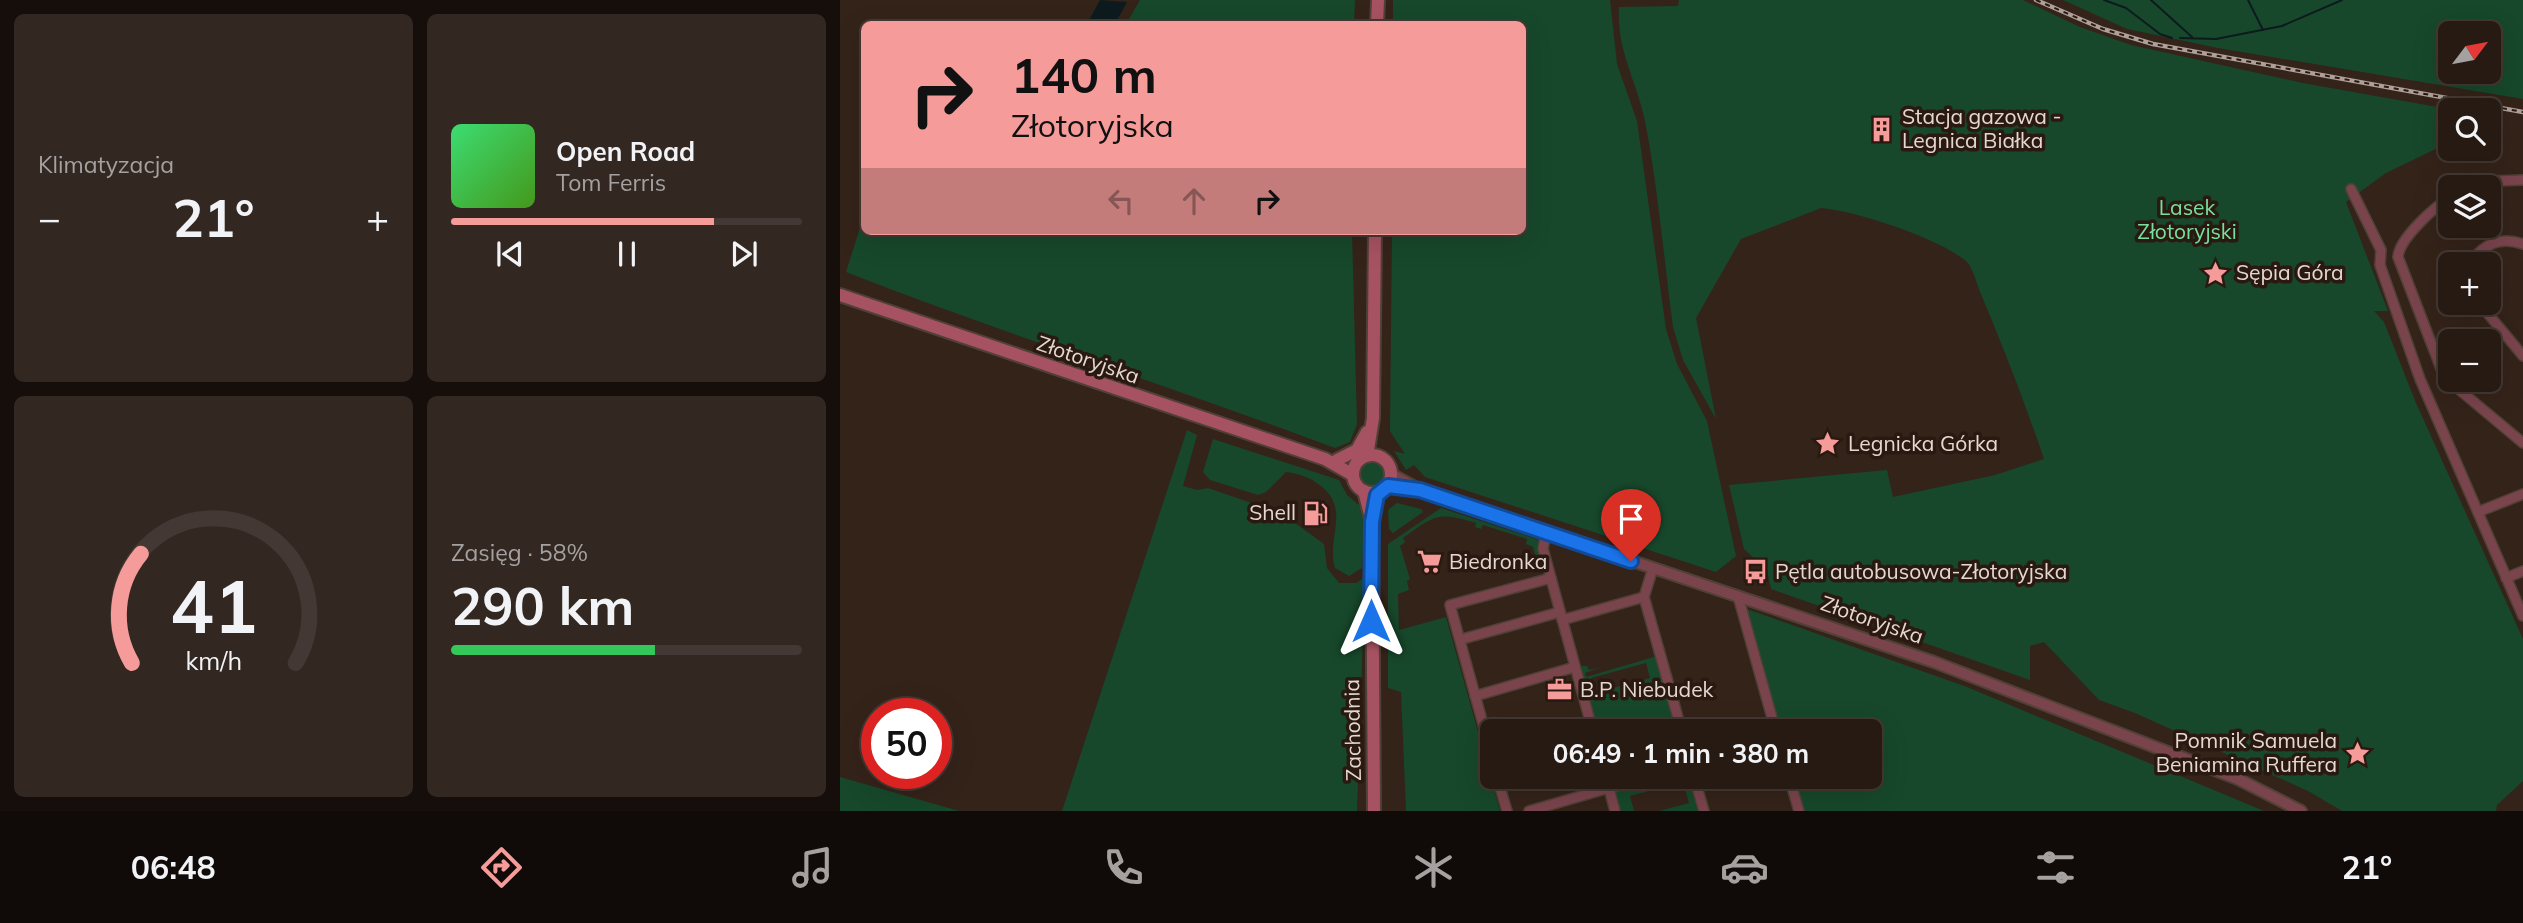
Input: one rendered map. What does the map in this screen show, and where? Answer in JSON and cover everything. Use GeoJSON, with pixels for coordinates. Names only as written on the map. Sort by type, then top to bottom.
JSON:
{"type":"FeatureCollection","features":[{"type":"Feature","properties":{"kind":"main road"},"geometry":{"type":"LineString","coordinates":[[1377,21],[1378,0]]}},
{"type":"Feature","properties":{"kind":"main road"},"geometry":{"type":"LineString","coordinates":[[1373,418],[1362,459],[1353,475],[1356,484],[1364,491],[1386,484],[1388,463],[1376,447],[1373,418],[1375,235]]}},
{"type":"Feature","properties":{"kind":"main road","name":"Złotoryjska"},"geometry":{"type":"LineString","coordinates":[[840,295],[1331,459],[1353,475]]}},
{"type":"Feature","properties":{"kind":"main road"},"geometry":{"type":"LineString","coordinates":[[1331,459],[1360,447],[1373,418]]}},
{"type":"Feature","properties":{"kind":"main road"},"geometry":{"type":"LineString","coordinates":[[1362,459],[1381,457]]}},
{"type":"Feature","properties":{"kind":"main road","name":"Złotoryjska"},"geometry":{"type":"LineString","coordinates":[[1331,459],[1362,459]]}},
{"type":"Feature","properties":{"kind":"main road","name":"Zachodnia"},"geometry":{"type":"LineString","coordinates":[[1372,522],[1386,484]]}},
{"type":"Feature","properties":{"kind":"main road","name":"Zachodnia"},"geometry":{"type":"LineString","coordinates":[[1364,491],[1372,522],[1374,811]]}},
{"type":"Feature","properties":{"kind":"street"},"geometry":{"type":"LineString","coordinates":[[2501,181],[2523,180]]}},
{"type":"Feature","properties":{"kind":"street"},"geometry":{"type":"LineString","coordinates":[[2351,189],[2381,250],[2380,265],[2420,379],[2523,616]]}},
{"type":"Feature","properties":{"kind":"street"},"geometry":{"type":"LineString","coordinates":[[2438,207],[2425,216],[2398,249],[2398,257],[2442,371],[2450,382],[2523,443]]}},
{"type":"Feature","properties":{"kind":"street"},"geometry":{"type":"LineString","coordinates":[[2483,252],[2494,242],[2512,240],[2523,244]]}},
{"type":"Feature","properties":{"kind":"street"},"geometry":{"type":"LineString","coordinates":[[2489,315],[2523,356]]}},
{"type":"Feature","properties":{"kind":"street","name":"Złotoryjska"},"geometry":{"type":"LineString","coordinates":[[1386,484],[1420,490],[1934,662],[2238,779],[2301,811]]}},
{"type":"Feature","properties":{"kind":"street"},"geometry":{"type":"LineString","coordinates":[[2478,512],[2523,494]]}},
{"type":"Feature","properties":{"kind":"street"},"geometry":{"type":"LineString","coordinates":[[1546,532],[1543,549],[1589,719]]}},
{"type":"Feature","properties":{"kind":"street"},"geometry":{"type":"LineString","coordinates":[[1653,568],[1644,597],[1678,719]]}},
{"type":"Feature","properties":{"kind":"street"},"geometry":{"type":"LineString","coordinates":[[2506,578],[2523,571]]}},
{"type":"Feature","properties":{"kind":"street"},"geometry":{"type":"LineString","coordinates":[[1481,719],[1450,605],[1550,578]]}},
{"type":"Feature","properties":{"kind":"street"},"geometry":{"type":"LineString","coordinates":[[1738,596],[1772,719]]}},
{"type":"Feature","properties":{"kind":"street"},"geometry":{"type":"LineString","coordinates":[[1466,638],[1644,597]]}},
{"type":"Feature","properties":{"kind":"street"},"geometry":{"type":"LineString","coordinates":[[1475,696],[1575,667]]}},
{"type":"Feature","properties":{"kind":"street"},"geometry":{"type":"LineString","coordinates":[[1501,789],[1507,811]]}},
{"type":"Feature","properties":{"kind":"street"},"geometry":{"type":"LineString","coordinates":[[1529,811],[1606,789]]}},
{"type":"Feature","properties":{"kind":"street"},"geometry":{"type":"LineString","coordinates":[[1609,789],[1615,811]]}},
{"type":"Feature","properties":{"kind":"street"},"geometry":{"type":"LineString","coordinates":[[1698,789],[1704,811]]}},
{"type":"Feature","properties":{"kind":"street"},"geometry":{"type":"LineString","coordinates":[[1793,789],[1799,811]]}},
{"type":"Feature","properties":{"kind":"green space"},"geometry":{"type":"Polygon","coordinates":[[[1140,0],[1355,0],[1354,21],[1128,21],[1140,0]]]}},
{"type":"Feature","properties":{"kind":"green space"},"geometry":{"type":"Polygon","coordinates":[[[1393,0],[1610,0],[1617,64],[1637,121],[1666,329],[1677,364],[1707,421],[1736,556],[1716,572],[1425,477],[1414,465],[1406,470],[1394,451],[1405,454],[1390,431],[1392,235],[1526,235],[1526,21],[1393,21],[1393,0]]]}},
{"type":"Feature","properties":{"kind":"green space","name":"Lasek Złotoryjski"},"geometry":{"type":"Polygon","coordinates":[[[1679,0],[2023,0],[2080,27],[2131,45],[2303,83],[2438,107],[2438,148],[2386,173],[2346,202],[2388,311],[2374,311],[2384,322],[2416,403],[2523,639],[2523,781],[2497,805],[2496,811],[2342,811],[2308,791],[2135,713],[2099,700],[2044,642],[2030,646],[2030,680],[1771,589],[1767,570],[1744,549],[1729,485],[1887,470],[1893,497],[1995,475],[2044,459],[2014,376],[1973,272],[1966,261],[1937,243],[1896,227],[1855,214],[1821,208],[1741,239],[1696,318],[1716,419],[1683,360],[1673,327],[1650,146],[1624,51],[1619,22],[1619,7],[1678,6],[1679,0]]]}},
{"type":"Feature","properties":{"kind":"green space"},"geometry":{"type":"Polygon","coordinates":[[[2063,0],[2523,0],[2523,99],[2218,48],[2127,29],[2063,0]]]}},
{"type":"Feature","properties":{"kind":"green space"},"geometry":{"type":"Polygon","coordinates":[[[861,224],[861,235],[1352,235],[1357,424],[1350,442],[1335,448],[846,272],[861,224]]]}},
{"type":"Feature","properties":{"kind":"green space"},"geometry":{"type":"Polygon","coordinates":[[[1187,430],[1197,435],[1183,486],[1197,490],[1208,488],[1281,513],[1324,544],[1327,568],[1339,583],[1356,583],[1365,577],[1357,811],[1062,811],[1187,430]]]}},
{"type":"Feature","properties":{"kind":"green space"},"geometry":{"type":"Polygon","coordinates":[[[1213,439],[1339,480],[1347,495],[1365,510],[1362,568],[1349,576],[1335,568],[1335,505],[1321,486],[1305,476],[1286,472],[1266,492],[1258,495],[1210,480],[1203,472],[1213,439]]]}},
{"type":"Feature","properties":{"kind":"green space"},"geometry":{"type":"Polygon","coordinates":[[[1372,461],[1381,465],[1385,474],[1381,483],[1372,487],[1363,483],[1359,474],[1363,465],[1372,461]]]}},
{"type":"Feature","properties":{"kind":"green space"},"geometry":{"type":"Polygon","coordinates":[[[1397,503],[1421,509],[1423,512],[1393,533],[1389,529],[1388,510],[1397,503]]]}},
{"type":"Feature","properties":{"kind":"green space"},"geometry":{"type":"Polygon","coordinates":[[[1441,508],[1539,540],[1538,550],[1544,567],[1540,572],[1533,547],[1526,544],[1527,539],[1483,525],[1481,529],[1475,527],[1476,523],[1453,517],[1430,520],[1403,538],[1405,542],[1400,546],[1410,579],[1407,581],[1409,590],[1398,594],[1399,630],[1446,617],[1480,739],[1480,789],[1494,789],[1500,811],[1406,811],[1401,692],[1388,688],[1388,544],[1441,508]]]}},
{"type":"Feature","properties":{"kind":"green space"},"geometry":{"type":"Polygon","coordinates":[[[1741,607],[1967,687],[2264,811],[1798,811],[1792,789],[1882,789],[1882,719],[1773,719],[1741,607]]]}},
{"type":"Feature","properties":{"kind":"green space"},"geometry":{"type":"Polygon","coordinates":[[[1657,656],[1675,719],[1593,719],[1579,672],[1582,666],[1587,666],[1589,670],[1601,667],[1585,673],[1586,677],[1657,656]],[[1646,663],[1591,678],[1594,693],[1650,678],[1646,663]]]}},
{"type":"Feature","properties":{"kind":"green space"},"geometry":{"type":"Polygon","coordinates":[[[840,777],[861,783],[861,789],[882,789],[959,811],[840,811],[840,777]]]}},
{"type":"Feature","properties":{"kind":"green space"},"geometry":{"type":"Polygon","coordinates":[[[1656,789],[1630,796],[1634,811],[1620,811],[1615,791],[1656,789]]]}},
{"type":"Feature","properties":{"kind":"green space"},"geometry":{"type":"Polygon","coordinates":[[[1685,789],[1692,789],[1698,811],[1659,811],[1689,803],[1685,789]]]}},
{"type":"Feature","properties":{"kind":"shaded area"},"geometry":{"type":"Polygon","coordinates":[[[1100,0],[1127,2],[1117,21],[1089,21],[1100,0]]]}},
{"type":"Feature","properties":{"kind":"waterway"},"geometry":{"type":"LineString","coordinates":[[2104,0],[2126,8],[2160,34],[2172,38]]}},
{"type":"Feature","properties":{"kind":"waterway"},"geometry":{"type":"LineString","coordinates":[[2151,0],[2192,37]]}},
{"type":"Feature","properties":{"kind":"waterway"},"geometry":{"type":"LineString","coordinates":[[2248,0],[2263,30]]}},
{"type":"Feature","properties":{"kind":"waterway"},"geometry":{"type":"LineString","coordinates":[[2180,38],[2216,39],[2282,26],[2342,0]]}},
{"type":"Feature","properties":{"kind":"railway"},"geometry":{"type":"LineString","coordinates":[[2036,0],[2103,29],[2153,44],[2523,112]]}},
{"type":"Feature","properties":{"kind":"place","name":"Stacja gazowa - Legnica Białka"},"geometry":{"type":"Point","coordinates":[1882,129]}},
{"type":"Feature","properties":{"kind":"place","name":"Sępia Góra"},"geometry":{"type":"Point","coordinates":[2216,273]}},
{"type":"Feature","properties":{"kind":"place","name":"Legnicka Górka"},"geometry":{"type":"Point","coordinates":[1828,444]}},
{"type":"Feature","properties":{"kind":"place","name":"Shell"},"geometry":{"type":"Point","coordinates":[1316,513]}},
{"type":"Feature","properties":{"kind":"place","name":"Biedronka"},"geometry":{"type":"Point","coordinates":[1429,562]}},
{"type":"Feature","properties":{"kind":"place","name":"Pętla autobusowa-Złotoryjska"},"geometry":{"type":"Point","coordinates":[1755,572]}},
{"type":"Feature","properties":{"kind":"place","name":"B.P. Niebudek"},"geometry":{"type":"Point","coordinates":[1560,690]}},
{"type":"Feature","properties":{"kind":"place","name":"Pomnik Samuela Beniamina Ruffera"},"geometry":{"type":"Point","coordinates":[2357,753]}},
{"type":"Feature","properties":{"kind":"route"},"geometry":{"type":"LineString","coordinates":[[1371,621],[1372,522],[1378,492],[1388,486],[1420,490],[1631,561]]}}]}
